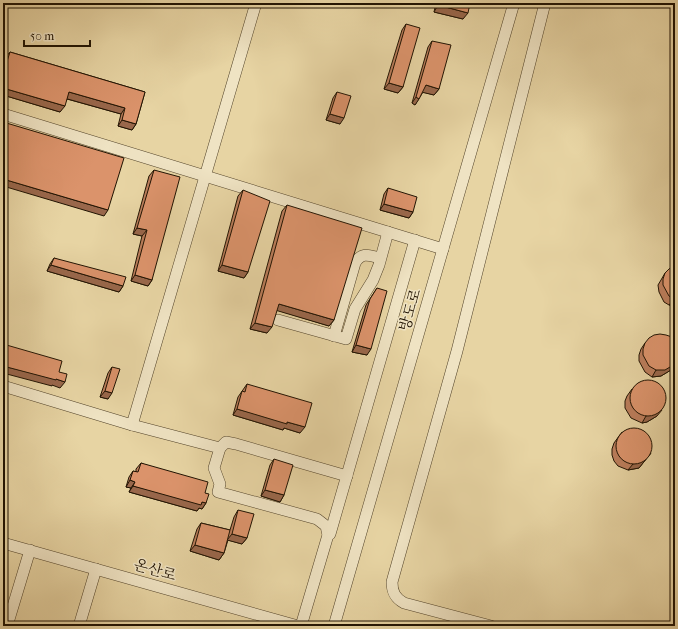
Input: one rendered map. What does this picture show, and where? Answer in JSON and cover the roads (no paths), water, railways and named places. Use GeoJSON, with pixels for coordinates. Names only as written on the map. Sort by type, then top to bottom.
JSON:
{"type":"FeatureCollection","features":[{"type":"Feature","properties":{"kind":"street"},"geometry":{"type":"LineString","coordinates":[[132,425],[256,3]]}},
{"type":"Feature","properties":{"kind":"street","name":"방도로"},"geometry":{"type":"LineString","coordinates":[[334,626],[514,3]]}},
{"type":"Feature","properties":{"kind":"street"},"geometry":{"type":"LineString","coordinates":[[491,626],[404,603],[394,596],[392,582],[457,351],[545,3]]}},
{"type":"Feature","properties":{"kind":"street"},"geometry":{"type":"LineString","coordinates":[[3,114],[443,249]]}},
{"type":"Feature","properties":{"kind":"street"},"geometry":{"type":"LineString","coordinates":[[278,320],[346,339],[355,309],[373,280],[388,232]]}},
{"type":"Feature","properties":{"kind":"street"},"geometry":{"type":"LineString","coordinates":[[300,626],[328,535],[330,534],[414,240]]}},
{"type":"Feature","properties":{"kind":"street"},"geometry":{"type":"LineString","coordinates":[[334,336],[358,257],[368,255],[380,258]]}},
{"type":"Feature","properties":{"kind":"street"},"geometry":{"type":"LineString","coordinates":[[3,386],[132,425],[220,448]]}},
{"type":"Feature","properties":{"kind":"street"},"geometry":{"type":"LineString","coordinates":[[328,535],[326,526],[317,519],[218,492],[220,484],[214,468],[220,448],[226,442],[236,444],[347,476]]}},
{"type":"Feature","properties":{"kind":"street","name":"온산로"},"geometry":{"type":"LineString","coordinates":[[3,543],[300,626]]}},
{"type":"Feature","properties":{"kind":"street"},"geometry":{"type":"LineString","coordinates":[[7,626],[30,550]]}},
{"type":"Feature","properties":{"kind":"street"},"geometry":{"type":"LineString","coordinates":[[79,626],[96,569]]}}]}
